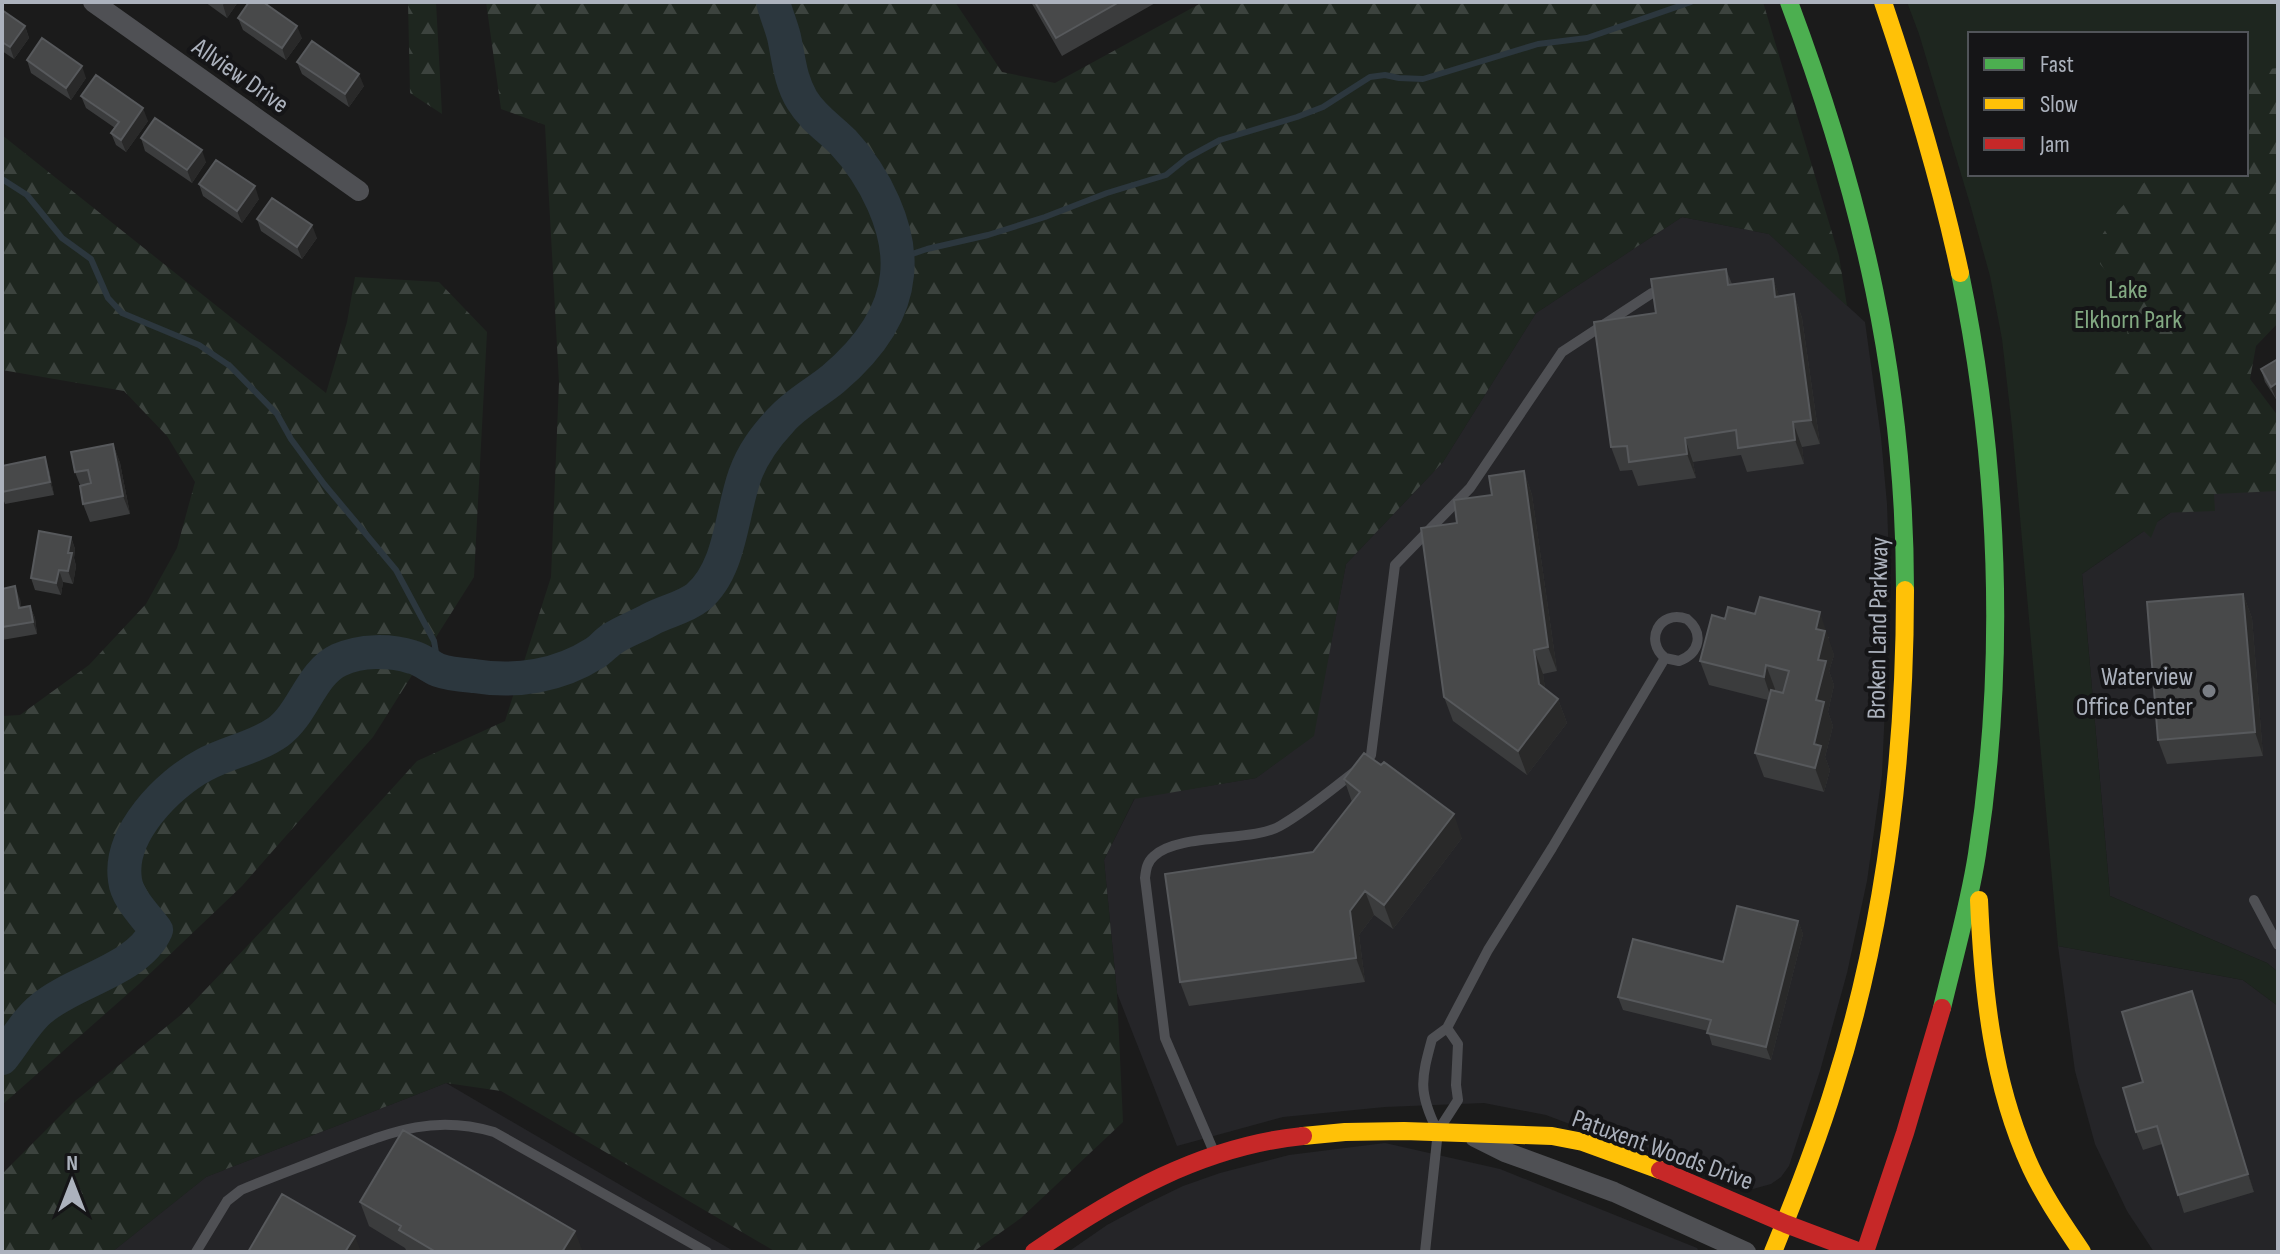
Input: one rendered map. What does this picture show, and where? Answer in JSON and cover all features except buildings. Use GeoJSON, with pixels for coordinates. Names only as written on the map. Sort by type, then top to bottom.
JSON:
{"type":"FeatureCollection","features":[{"type":"Feature","properties":{"kind":"main road","name":"Broken Land Parkway"},"geometry":{"type":"LineString","coordinates":[[1773,1252],[1813,1156],[1846,1056],[1871,952],[1898,777],[1906,623],[1903,505],[1891,369],[1877,296],[1840,146],[1789,2]]}},
{"type":"Feature","properties":{"kind":"main road"},"geometry":{"type":"LineString","coordinates":[[1883,2],[1927,131],[1948,212],[1977,362],[1984,421],[1992,512],[1994,596],[1992,693],[1978,852],[1983,994],[1995,1068],[2010,1120],[2032,1171],[2082,1252]]}},
{"type":"Feature","properties":{"kind":"main road"},"geometry":{"type":"LineString","coordinates":[[1862,1252],[1922,1082],[1978,852]]}},
{"type":"Feature","properties":{"kind":"main road","name":"Patuxent Woods Drive"},"geometry":{"type":"LineString","coordinates":[[1034,1252],[1101,1207],[1139,1186],[1214,1154],[1254,1143],[1330,1132],[1438,1131],[1472,1135],[1542,1133],[1581,1142],[1862,1252]]}},
{"type":"Feature","properties":{"kind":"street","name":"Allview Drive"},"geometry":{"type":"LineString","coordinates":[[93,2],[359,191]]}},
{"type":"Feature","properties":{"kind":"street","name":"Patuxent Woods Drive"},"geometry":{"type":"LineString","coordinates":[[1472,1135],[1505,1152],[1614,1192],[1746,1252]]}},
{"type":"Feature","properties":{"kind":"lane"},"geometry":{"type":"LineString","coordinates":[[1214,1154],[1165,1038],[1145,878],[1147,866],[1153,856],[1178,845],[1278,828],[1366,763],[1371,755],[1395,565],[1470,488],[1562,352],[1652,293],[1675,286]]}},
{"type":"Feature","properties":{"kind":"lane"},"geometry":{"type":"LineString","coordinates":[[1672,617],[1687,619],[1697,632],[1695,651],[1679,661],[1665,658],[1656,647],[1656,629],[1672,617]]}},
{"type":"Feature","properties":{"kind":"lane"},"geometry":{"type":"LineString","coordinates":[[1438,1131],[1423,1102],[1424,1068],[1432,1039],[1447,1028],[1488,950],[1665,658]]}},
{"type":"Feature","properties":{"kind":"lane"},"geometry":{"type":"LineString","coordinates":[[2254,900],[2278,945]]}},
{"type":"Feature","properties":{"kind":"lane"},"geometry":{"type":"LineString","coordinates":[[1425,1252],[1438,1131],[1458,1100],[1458,1044],[1447,1028]]}},
{"type":"Feature","properties":{"kind":"lane"},"geometry":{"type":"LineString","coordinates":[[196,1252],[227,1201],[241,1190],[397,1130],[446,1124],[469,1125],[494,1132],[707,1252]]}},
{"type":"Feature","properties":{"kind":"shaded area"},"geometry":{"type":"Polygon","coordinates":[[[1682,217],[1769,234],[1865,322],[1881,437],[1890,591],[1882,775],[1867,881],[1847,973],[1789,1166],[1771,1184],[1753,1189],[1738,1188],[1546,1115],[1484,1103],[1385,1107],[1283,1117],[1177,1146],[1117,993],[1104,860],[1135,798],[1256,778],[1313,736],[1346,564],[1443,462],[1536,313],[1682,217]]]}},
{"type":"Feature","properties":{"kind":"shaded area"},"geometry":{"type":"Polygon","coordinates":[[[2278,438],[2278,972],[2267,963],[2110,896],[2082,574],[2278,438]]]}},
{"type":"Feature","properties":{"kind":"shaded area"},"geometry":{"type":"Polygon","coordinates":[[[2058,946],[2243,980],[2278,1006],[2278,1252],[2154,1252],[2127,1211],[2095,1144],[2075,1071],[2058,946]]]}},
{"type":"Feature","properties":{"kind":"shaded area"},"geometry":{"type":"Polygon","coordinates":[[[446,1083],[735,1252],[112,1252],[206,1177],[446,1083]]]}},
{"type":"Feature","properties":{"kind":"shaded area"},"geometry":{"type":"Polygon","coordinates":[[[1385,1143],[1500,1169],[1697,1248],[1699,1252],[1068,1252],[1107,1225],[1146,1204],[1220,1173],[1289,1155],[1385,1143]]]}},
{"type":"Feature","properties":{"kind":"green space"},"geometry":{"type":"Polygon","coordinates":[[[408,2],[436,2],[442,114],[410,93],[408,2]]]}},
{"type":"Feature","properties":{"kind":"green space"},"geometry":{"type":"Polygon","coordinates":[[[486,2],[955,2],[1002,72],[1055,83],[1203,2],[1763,2],[1839,256],[1847,306],[1769,234],[1682,217],[1536,313],[1443,462],[1346,564],[1314,736],[1256,778],[1134,799],[1104,860],[1117,993],[1123,1122],[1021,1218],[973,1252],[776,1252],[501,1091],[446,1083],[206,1177],[112,1252],[2,1252],[2,1174],[75,1101],[182,1014],[417,761],[505,721],[551,577],[559,383],[545,125],[501,109],[486,2]]]}},
{"type":"Feature","properties":{"kind":"green space","name":"Lake Elkhorn Park"},"geometry":{"type":"Polygon","coordinates":[[[1907,2],[2278,2],[2278,307],[2234,381],[2278,438],[2082,574],[2110,896],[2267,963],[2278,972],[2278,1006],[2243,980],[2058,946],[2002,339],[1990,276],[1907,2]]]}},
{"type":"Feature","properties":{"kind":"green space"},"geometry":{"type":"Polygon","coordinates":[[[2278,68],[2278,323],[2256,346],[2250,379],[2278,416],[2278,491],[2214,494],[2215,511],[2161,513],[2151,538],[2130,518],[2111,488],[2112,370],[2128,339],[2123,290],[2100,264],[2100,238],[2118,211],[2150,176],[2248,176],[2248,82],[2268,69],[2278,68]]]}},
{"type":"Feature","properties":{"kind":"green space"},"geometry":{"type":"Polygon","coordinates":[[[2,135],[326,393],[347,322],[355,277],[439,282],[487,332],[474,577],[373,737],[242,886],[139,984],[2,1105],[2,716],[20,715],[89,665],[146,604],[177,548],[195,482],[167,436],[124,391],[2,370],[2,135]]]}},
{"type":"Feature","properties":{"kind":"waterway"},"geometry":{"type":"LineString","coordinates":[[2,1058],[41,1009],[135,955],[156,930],[133,900],[125,880],[129,845],[148,812],[190,774],[278,732],[329,666],[357,654],[385,652],[415,658],[438,670],[456,674],[506,679],[537,676],[581,661],[621,633],[693,601],[709,585],[724,556],[740,490],[756,452],[787,414],[833,379],[866,346],[890,306],[897,275],[895,239],[884,204],[854,155],[802,100],[792,77],[773,2]]}},
{"type":"Feature","properties":{"kind":"waterway"},"geometry":{"type":"LineString","coordinates":[[897,259],[988,235],[1166,175],[1187,158],[1220,140],[1323,107],[1370,77],[1385,75],[1423,79],[1538,44],[1587,38],[1691,2]]}},
{"type":"Feature","properties":{"kind":"waterway"},"geometry":{"type":"LineString","coordinates":[[2,179],[27,195],[62,238],[91,259],[108,298],[122,313],[199,345],[230,366],[277,414],[324,484],[396,570],[434,641],[439,670]]}},
{"type":"Feature","properties":{"kind":"traffic: fast"},"geometry":{"type":"LineString","coordinates":[[1789,2],[1838,147],[1874,291],[1888,364],[1897,437],[1905,590]]}},
{"type":"Feature","properties":{"kind":"traffic: fast"},"geometry":{"type":"LineString","coordinates":[[1942,1008],[1977,854],[1986,782],[1995,636],[1994,563],[1983,417],[1960,273]]}},
{"type":"Feature","properties":{"kind":"traffic: slow"},"geometry":{"type":"LineString","coordinates":[[1883,2],[1925,136],[1960,273]]}},
{"type":"Feature","properties":{"kind":"traffic: slow"},"geometry":{"type":"LineString","coordinates":[[1773,1252],[1827,1108],[1867,965],[1889,842],[1896,779],[1905,590]]}},
{"type":"Feature","properties":{"kind":"traffic: slow"},"geometry":{"type":"LineString","coordinates":[[1979,900],[1987,1003],[2007,1103],[2036,1179],[2082,1252]]}},
{"type":"Feature","properties":{"kind":"traffic: slow"},"geometry":{"type":"LineString","coordinates":[[1303,1136],[1404,1131],[1552,1136],[1583,1142],[1660,1170]]}},
{"type":"Feature","properties":{"kind":"traffic: jam"},"geometry":{"type":"LineString","coordinates":[[1865,1252],[1942,1008]]}},
{"type":"Feature","properties":{"kind":"traffic: jam"},"geometry":{"type":"LineString","coordinates":[[1034,1252],[1129,1193],[1195,1162],[1230,1150],[1303,1136]]}},
{"type":"Feature","properties":{"kind":"traffic: jam"},"geometry":{"type":"LineString","coordinates":[[1660,1170],[1786,1224]]}},
{"type":"Feature","properties":{"kind":"traffic: jam"},"geometry":{"type":"LineString","coordinates":[[1786,1224],[1860,1252]]}},
{"type":"Feature","properties":{"kind":"place","name":"Waterview Office Center"},"geometry":{"type":"Point","coordinates":[2209,691]}}]}
